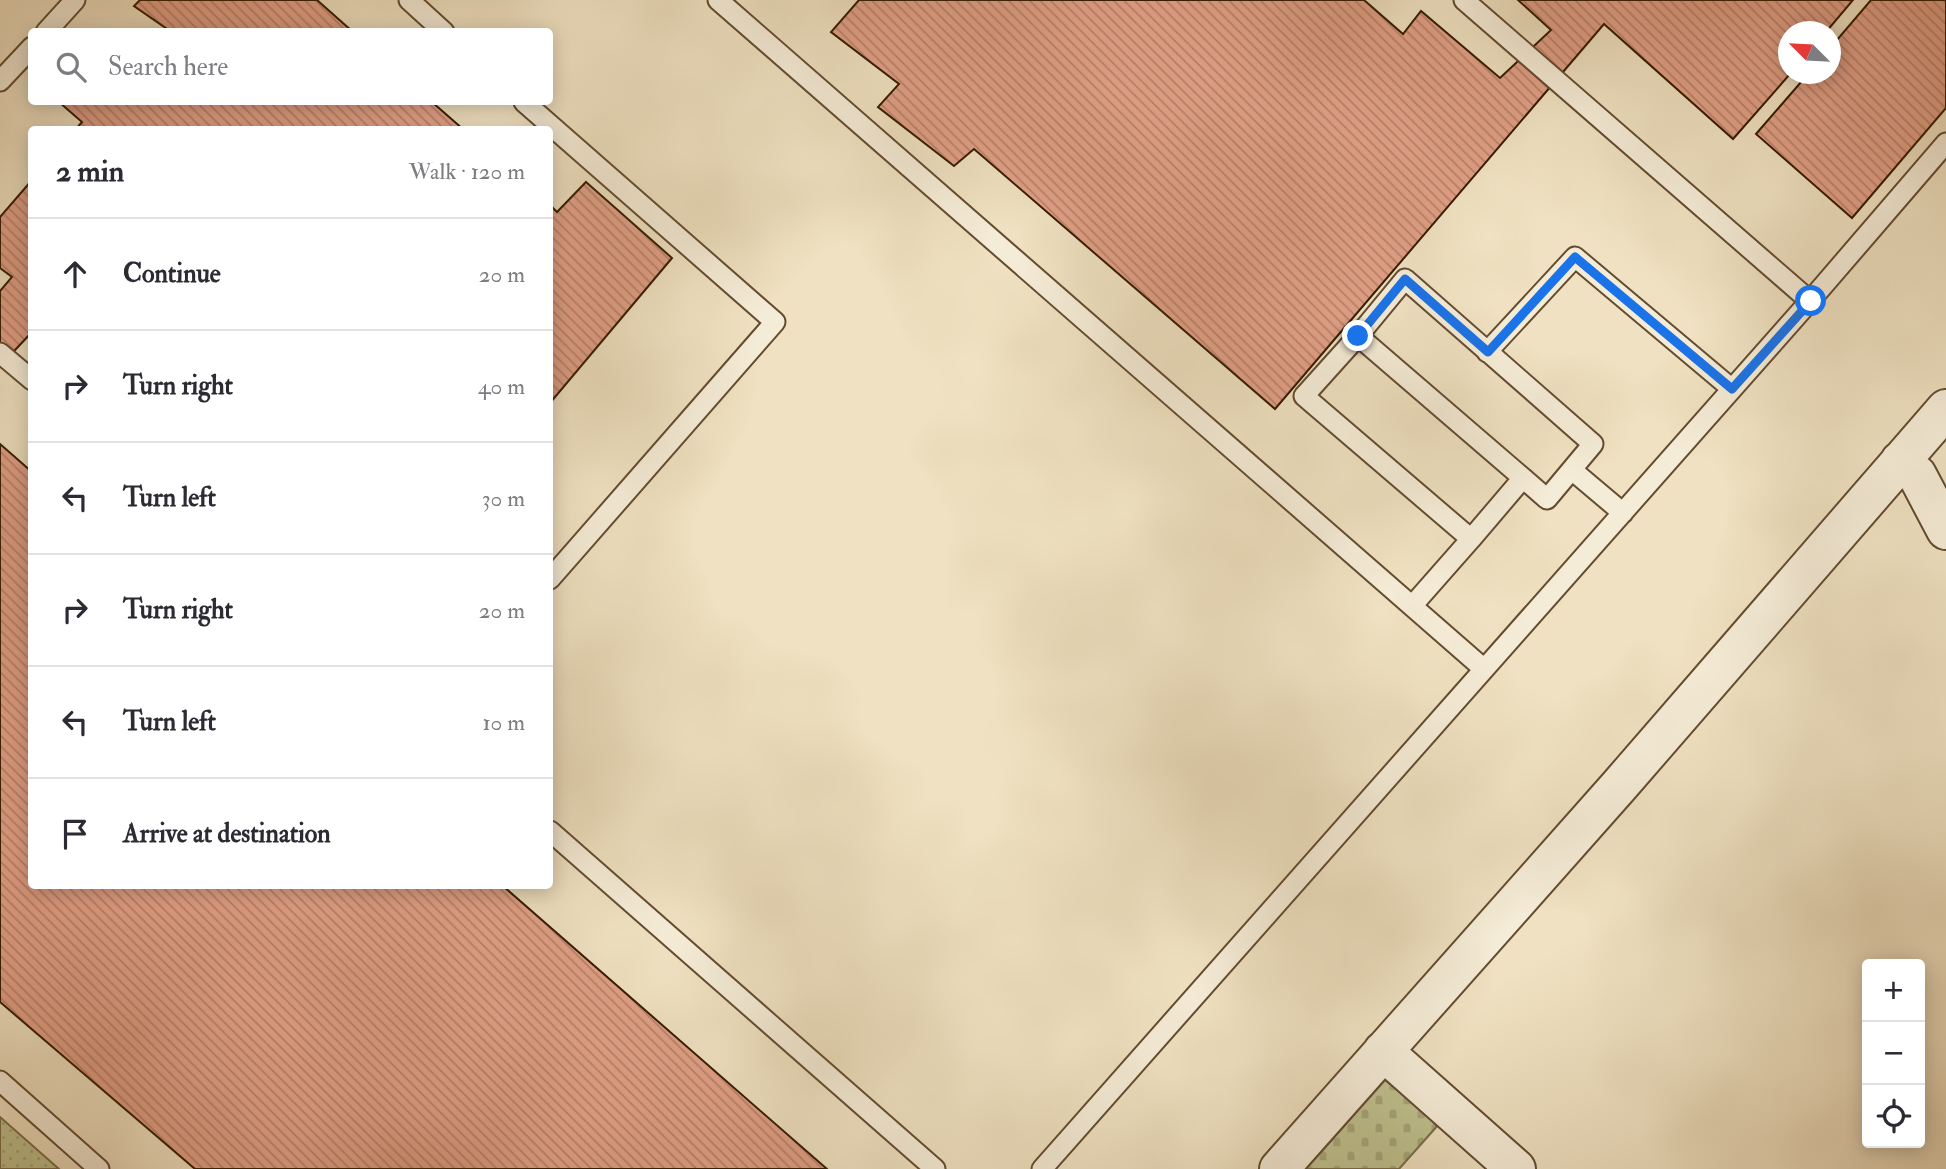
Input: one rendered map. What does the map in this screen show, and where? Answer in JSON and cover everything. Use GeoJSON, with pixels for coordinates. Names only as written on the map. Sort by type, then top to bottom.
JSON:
{"type":"FeatureCollection","features":[{"type":"Feature","properties":{"kind":"street"},"geometry":{"type":"LineString","coordinates":[[1279,1169],[1619,786],[1946,409]]}},
{"type":"Feature","properties":{"kind":"street"},"geometry":{"type":"LineString","coordinates":[[1900,461],[1917,475],[1946,530]]}},
{"type":"Feature","properties":{"kind":"street"},"geometry":{"type":"LineString","coordinates":[[1383,1051],[1517,1169]]}},
{"type":"Feature","properties":{"kind":"lane"},"geometry":{"type":"LineString","coordinates":[[50,28],[75,0]]}},
{"type":"Feature","properties":{"kind":"lane"},"geometry":{"type":"LineString","coordinates":[[408,0],[440,28]]}},
{"type":"Feature","properties":{"kind":"lane"},"geometry":{"type":"LineString","coordinates":[[718,0],[1484,669]]}},
{"type":"Feature","properties":{"kind":"lane"},"geometry":{"type":"LineString","coordinates":[[1464,0],[1811,301]]}},
{"type":"Feature","properties":{"kind":"lane"},"geometry":{"type":"LineString","coordinates":[[0,80],[28,51]]}},
{"type":"Feature","properties":{"kind":"lane"},"geometry":{"type":"LineString","coordinates":[[527,105],[551,126]]}},
{"type":"Feature","properties":{"kind":"lane"},"geometry":{"type":"LineString","coordinates":[[553,127],[775,322],[553,576]]}},
{"type":"Feature","properties":{"kind":"lane"},"geometry":{"type":"LineString","coordinates":[[1042,1169],[1811,301],[1946,143]]}},
{"type":"Feature","properties":{"kind":"lane"},"geometry":{"type":"LineString","coordinates":[[1488,352],[1575,257],[1732,389]]}},
{"type":"Feature","properties":{"kind":"lane"},"geometry":{"type":"LineString","coordinates":[[1358,336],[1547,499],[1593,444],[1405,279],[1304,396],[1471,539]]}},
{"type":"Feature","properties":{"kind":"lane"},"geometry":{"type":"LineString","coordinates":[[0,353],[28,377]]}},
{"type":"Feature","properties":{"kind":"lane"},"geometry":{"type":"LineString","coordinates":[[1572,470],[1623,513]]}},
{"type":"Feature","properties":{"kind":"lane"},"geometry":{"type":"LineString","coordinates":[[1412,606],[1522,478]]}},
{"type":"Feature","properties":{"kind":"lane"},"geometry":{"type":"LineString","coordinates":[[553,834],[935,1169]]}},
{"type":"Feature","properties":{"kind":"lane"},"geometry":{"type":"LineString","coordinates":[[0,1081],[99,1169]]}},
{"type":"Feature","properties":{"kind":"green space"},"geometry":{"type":"Polygon","coordinates":[[[1385,1080],[1439,1124],[1399,1169],[1306,1169],[1385,1080]]]}},
{"type":"Feature","properties":{"kind":"green space"},"geometry":{"type":"Polygon","coordinates":[[[0,1117],[59,1169],[0,1169],[0,1117]]]}},
{"type":"Feature","properties":{"kind":"building"},"geometry":{"type":"Polygon","coordinates":[[[140,0],[317,0],[348,28],[166,28],[134,6],[140,0]]]}},
{"type":"Feature","properties":{"kind":"building"},"geometry":{"type":"Polygon","coordinates":[[[859,0],[1364,0],[1403,34],[1421,11],[1500,78],[1551,30],[1518,0],[1853,0],[1835,21],[1778,21],[1778,84],[1781,84],[1733,139],[1604,24],[1275,409],[974,149],[954,166],[878,107],[899,84],[831,32],[859,0]]]}},
{"type":"Feature","properties":{"kind":"building"},"geometry":{"type":"Polygon","coordinates":[[[1871,0],[1946,0],[1946,108],[1852,218],[1756,134],[1799,84],[1841,84],[1841,35],[1871,0]]]}},
{"type":"Feature","properties":{"kind":"building"},"geometry":{"type":"Polygon","coordinates":[[[62,105],[435,105],[459,126],[78,126],[82,122],[62,105]]]}},
{"type":"Feature","properties":{"kind":"building"},"geometry":{"type":"Polygon","coordinates":[[[586,182],[672,258],[553,399],[553,208],[557,212],[586,182]]]}},
{"type":"Feature","properties":{"kind":"building"},"geometry":{"type":"Polygon","coordinates":[[[28,185],[28,336],[0,366],[0,291],[12,277],[0,268],[0,217],[28,185]]]}},
{"type":"Feature","properties":{"kind":"building"},"geometry":{"type":"Polygon","coordinates":[[[0,444],[28,468],[28,889],[506,889],[827,1169],[195,1169],[0,1002],[0,444]]]}},
{"type":"Feature","properties":{"kind":"route"},"geometry":{"type":"LineString","coordinates":[[1358,336],[1405,279],[1488,352],[1575,257],[1732,389],[1811,301]]}}]}
